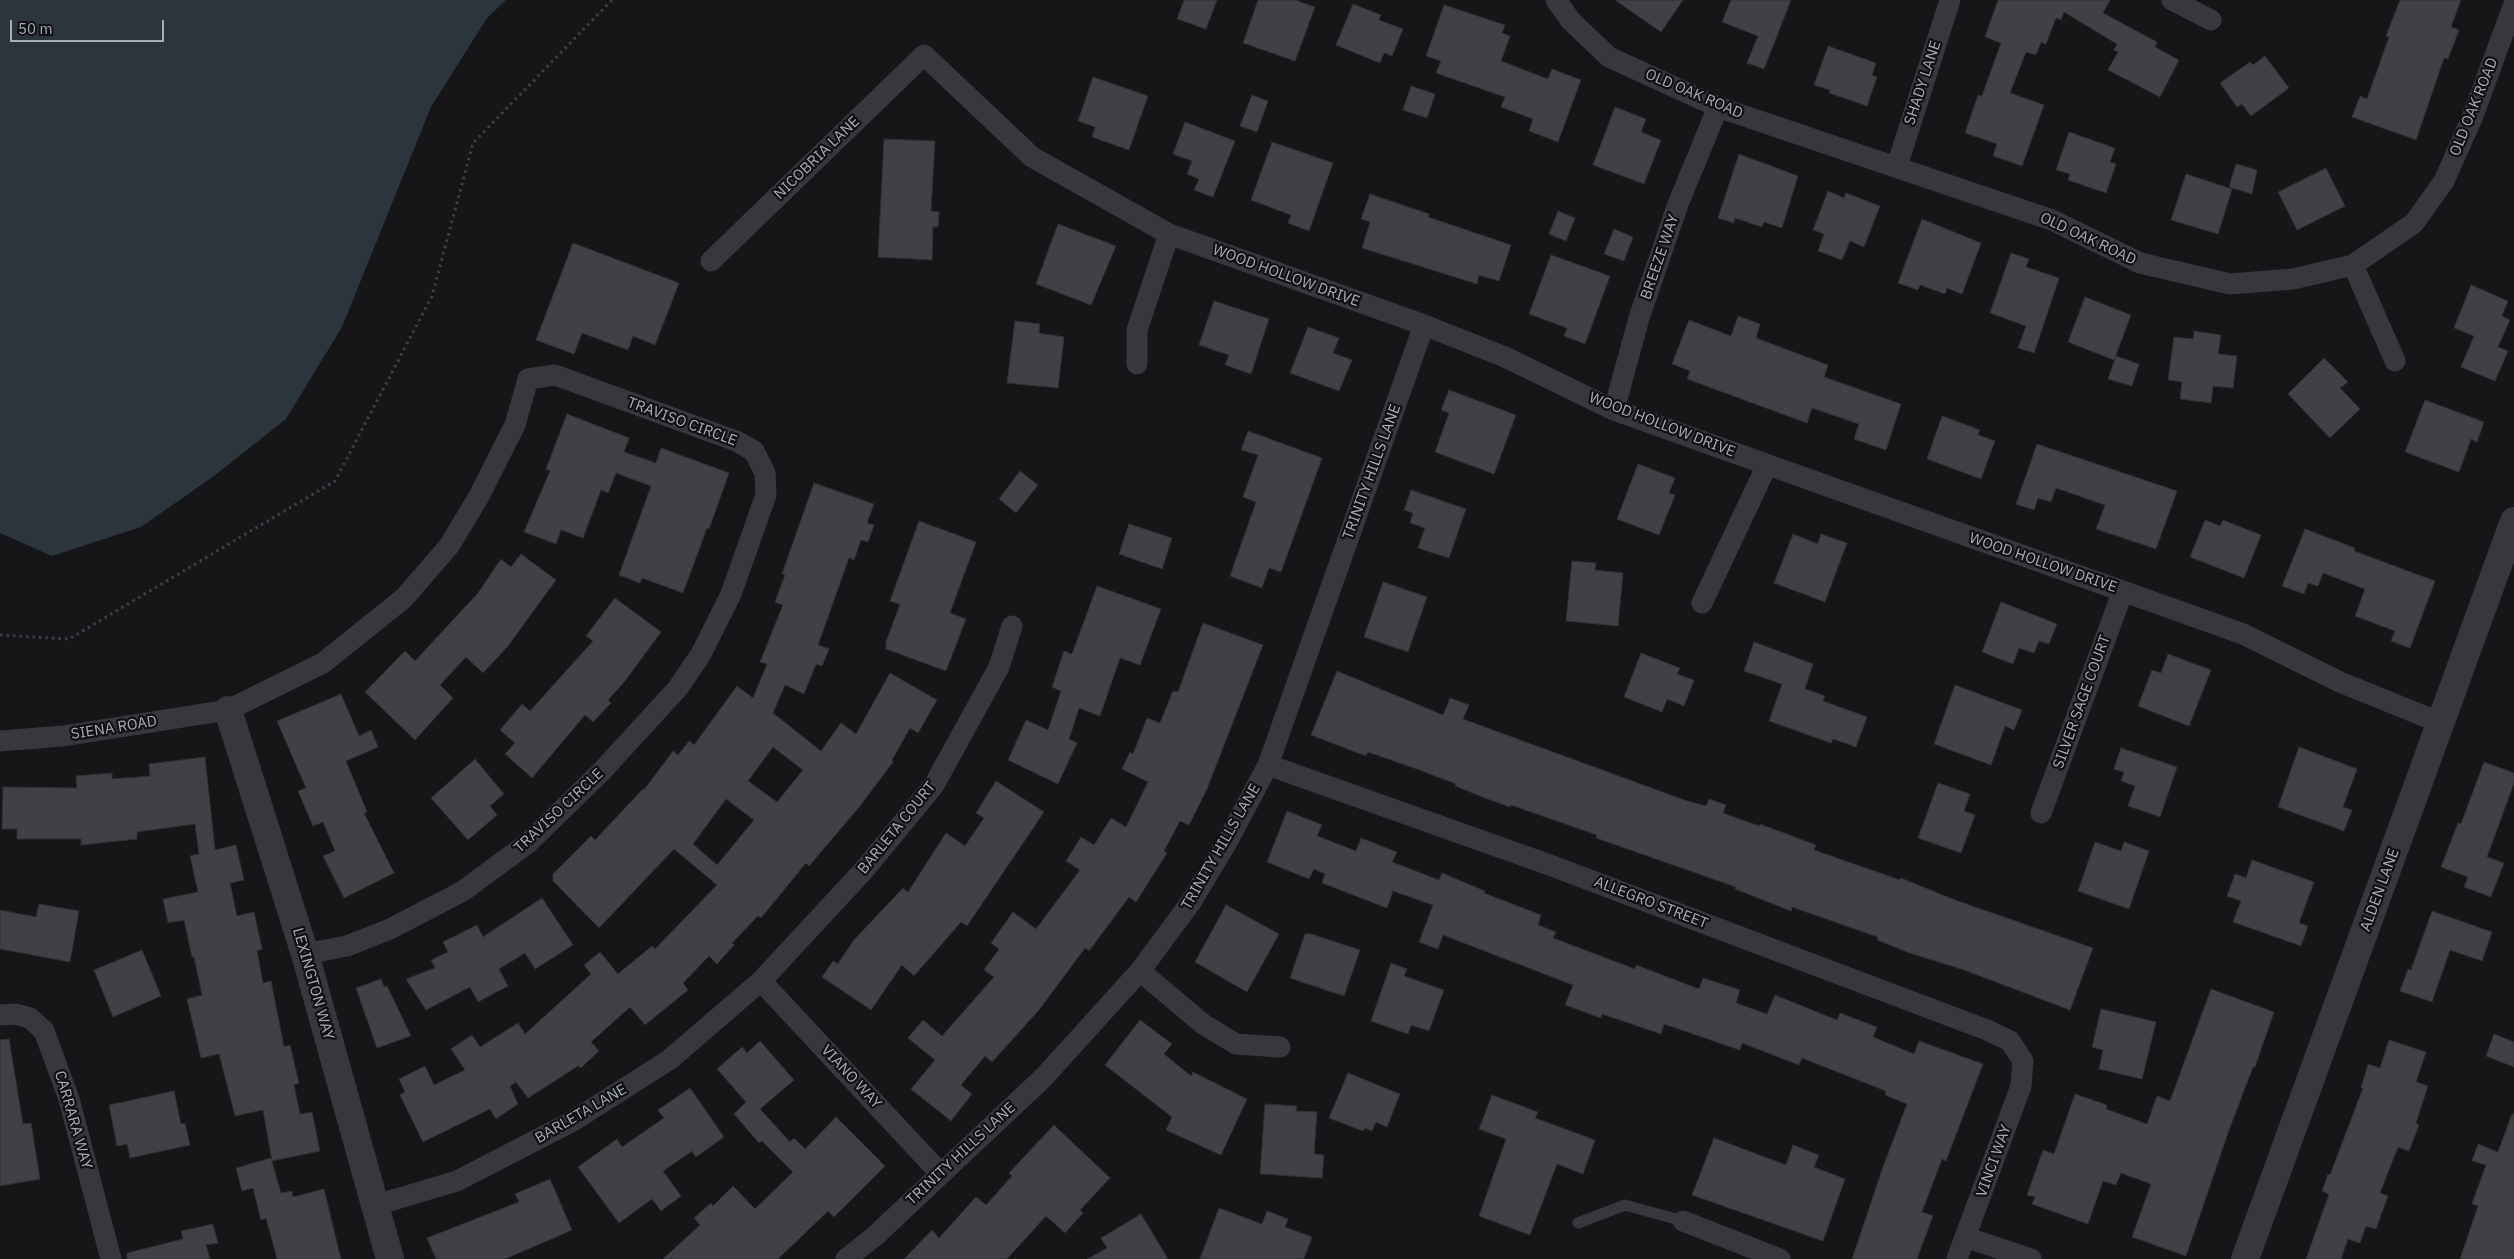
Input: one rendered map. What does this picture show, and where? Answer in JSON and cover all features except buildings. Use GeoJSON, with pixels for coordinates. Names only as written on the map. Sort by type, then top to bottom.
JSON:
{"type":"FeatureCollection","features":[{"type":"Feature","properties":{"kind":"street","name":"OLD OAK ROAD"},"geometry":{"type":"LineString","coordinates":[[1556,0],[1571,21],[1609,56],[1718,107],[2052,220],[2140,263],[2230,284],[2293,279],[2352,265],[2414,223],[2444,181],[2472,118],[2514,4]]}},
{"type":"Feature","properties":{"kind":"street","name":"SHADY LANE"},"geometry":{"type":"LineString","coordinates":[[1897,166],[1950,0]]}},
{"type":"Feature","properties":{"kind":"street"},"geometry":{"type":"LineString","coordinates":[[2172,0],[2211,20]]}},
{"type":"Feature","properties":{"kind":"street","name":"WOOD HOLLOW DRIVE"},"geometry":{"type":"LineString","coordinates":[[924,55],[1032,157],[1169,234],[1424,325],[1504,357],[1614,410],[2243,634],[2340,682],[2441,722]]}},
{"type":"Feature","properties":{"kind":"street","name":"NICOBRIA LANE"},"geometry":{"type":"LineString","coordinates":[[711,262],[924,55]]}},
{"type":"Feature","properties":{"kind":"street","name":"BREEZE WAY"},"geometry":{"type":"LineString","coordinates":[[1614,410],[1645,301],[1678,204],[1718,107]]}},
{"type":"Feature","properties":{"kind":"street"},"geometry":{"type":"LineString","coordinates":[[1137,364],[1137,330],[1169,234]]}},
{"type":"Feature","properties":{"kind":"street"},"geometry":{"type":"LineString","coordinates":[[2352,265],[2395,361]]}},
{"type":"Feature","properties":{"kind":"street","name":"TRINITY HILLS LANE"},"geometry":{"type":"LineString","coordinates":[[846,1259],[875,1236],[1043,1078],[1140,971],[1191,902],[1227,842],[1268,765],[1424,325]]}},
{"type":"Feature","properties":{"kind":"street","name":"TRAVISO CIRCLE"},"geometry":{"type":"LineString","coordinates":[[228,710],[323,663],[404,598],[449,546],[478,498],[515,425],[528,379],[556,375],[736,441],[754,451],[765,473],[766,495],[731,594],[701,654],[678,688],[601,772],[528,843],[463,891],[390,929],[347,946],[304,954]]}},
{"type":"Feature","properties":{"kind":"street"},"geometry":{"type":"LineString","coordinates":[[1702,603],[1767,465]]}},
{"type":"Feature","properties":{"kind":"street","name":"ALDEN LANE"},"geometry":{"type":"LineString","coordinates":[[2245,1259],[2514,521]]}},
{"type":"Feature","properties":{"kind":"street","name":"SILVER SAGE COURT"},"geometry":{"type":"LineString","coordinates":[[2041,813],[2124,591]]}},
{"type":"Feature","properties":{"kind":"street","name":"BARLETA COURT"},"geometry":{"type":"LineString","coordinates":[[761,981],[864,870],[934,785],[1000,667],[1012,626]]}},
{"type":"Feature","properties":{"kind":"street","name":"SIENA ROAD"},"geometry":{"type":"LineString","coordinates":[[0,741],[63,736],[228,710]]}},
{"type":"Feature","properties":{"kind":"street","name":"LEXINGTON WAY"},"geometry":{"type":"LineString","coordinates":[[228,710],[304,954],[390,1259]]}},
{"type":"Feature","properties":{"kind":"street","name":"ALLEGRO STREET"},"geometry":{"type":"LineString","coordinates":[[1268,765],[1546,864],[1987,1030],[2010,1041],[2023,1060]]}},
{"type":"Feature","properties":{"kind":"street"},"geometry":{"type":"LineString","coordinates":[[1140,971],[1203,1024],[1236,1044],[1280,1047]]}},
{"type":"Feature","properties":{"kind":"street","name":"VIANO WAY"},"geometry":{"type":"LineString","coordinates":[[761,981],[940,1173]]}},
{"type":"Feature","properties":{"kind":"street","name":"BARLETA LANE"},"geometry":{"type":"LineString","coordinates":[[376,1205],[457,1181],[573,1121],[669,1060],[761,981]]}},
{"type":"Feature","properties":{"kind":"street","name":"CARRARA WAY"},"geometry":{"type":"LineString","coordinates":[[0,1015],[15,1014],[30,1018],[44,1031],[69,1099],[111,1259]]}},
{"type":"Feature","properties":{"kind":"street","name":"VINCI WAY"},"geometry":{"type":"LineString","coordinates":[[1957,1259],[2021,1086],[2023,1060]]}},
{"type":"Feature","properties":{"kind":"street"},"geometry":{"type":"LineString","coordinates":[[1682,1221],[1780,1259]]}},
{"type":"Feature","properties":{"kind":"street"},"geometry":{"type":"LineString","coordinates":[[1965,1237],[2031,1259]]}},
{"type":"Feature","properties":{"kind":"lane"},"geometry":{"type":"LineString","coordinates":[[1578,1223],[1625,1205],[1682,1221]]}},
{"type":"Feature","properties":{"kind":"path"},"geometry":{"type":"LineString","coordinates":[[0,635],[69,639],[335,481],[432,296],[473,143],[612,0]]}},
{"type":"Feature","properties":{"kind":"shaded area"},"geometry":{"type":"Polygon","coordinates":[[[0,0],[506,0],[487,18],[431,107],[342,327],[286,419],[214,476],[141,527],[52,556],[0,533],[0,0]]]}}]}
